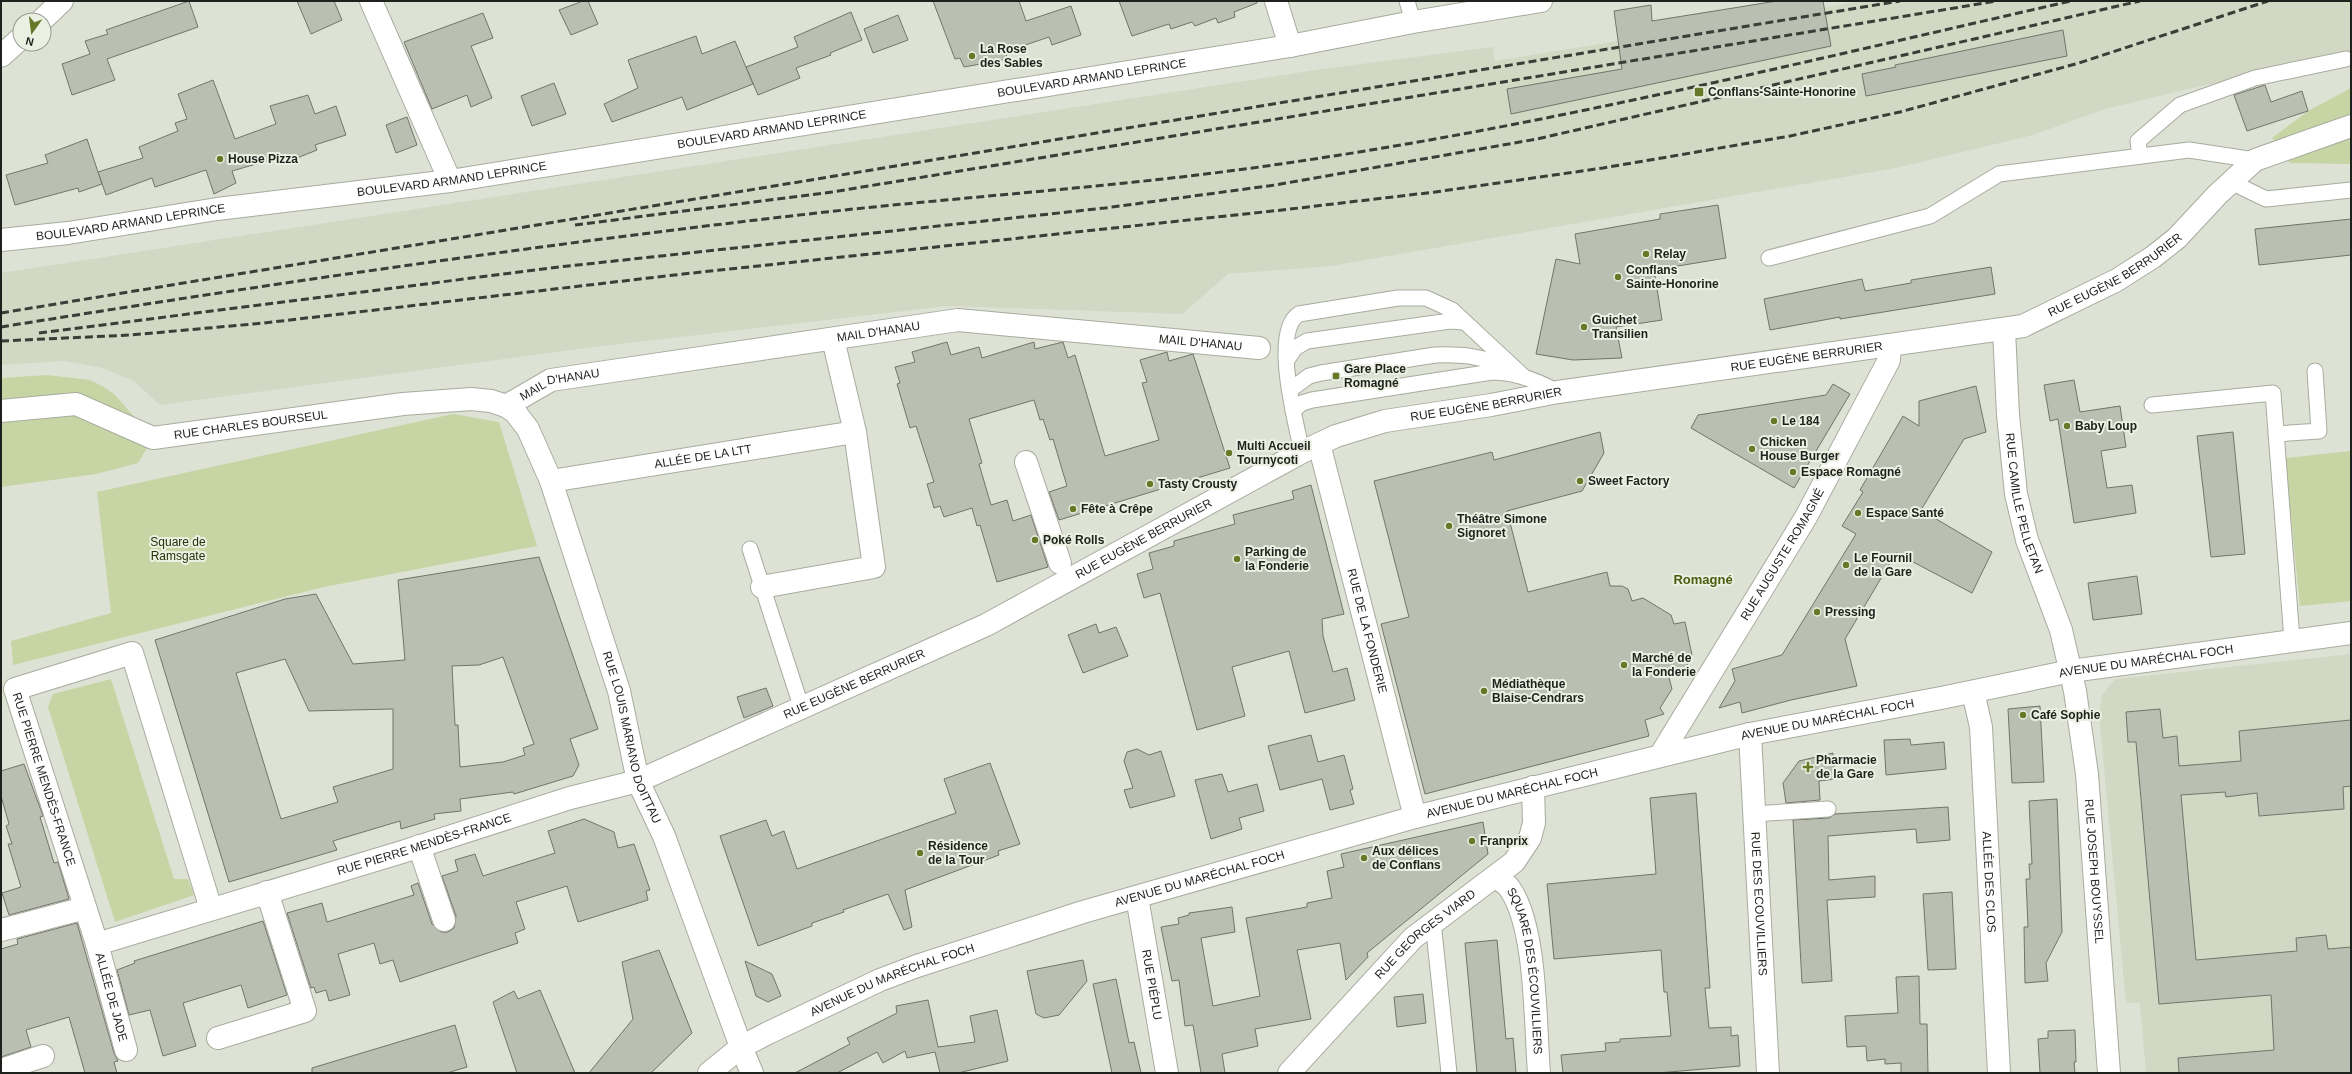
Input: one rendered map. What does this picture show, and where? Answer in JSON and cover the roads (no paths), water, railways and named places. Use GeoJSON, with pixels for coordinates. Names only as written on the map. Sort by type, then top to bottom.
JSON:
{"type":"FeatureCollection","features":[{"type":"Feature","properties":{"kind":"street"},"geometry":{"type":"LineString","coordinates":[[50,12],[62,1]]}},
{"type":"Feature","properties":{"kind":"street"},"geometry":{"type":"LineString","coordinates":[[371,1],[450,181]]}},
{"type":"Feature","properties":{"kind":"street"},"geometry":{"type":"LineString","coordinates":[[1276,1],[1290,46]]}},
{"type":"Feature","properties":{"kind":"street","name":"BOULEVARD ARMAND LEPRINCE"},"geometry":{"type":"LineString","coordinates":[[1,240],[68,233],[217,209],[450,181],[1290,46],[1413,22],[1541,1]]}},
{"type":"Feature","properties":{"kind":"street"},"geometry":{"type":"LineString","coordinates":[[1,56],[12,46]]}},
{"type":"Feature","properties":{"kind":"street","name":"RUE EUGÈNE BERRURIER"},"geometry":{"type":"LineString","coordinates":[[638,781],[802,709],[986,625],[1310,448],[1358,428],[1385,421],[1492,405],[1558,392],[2004,330],[2023,326],[2117,280],[2153,257],[2177,238],[2254,160],[2351,126]]}},
{"type":"Feature","properties":{"kind":"street","name":"MAIL D'HANAU"},"geometry":{"type":"LineString","coordinates":[[506,406],[551,380],[958,320],[1259,348]]}},
{"type":"Feature","properties":{"kind":"street","name":"RUE CAMILLE PELLETAN"},"geometry":{"type":"LineString","coordinates":[[2004,330],[2008,415],[2016,494],[2027,540],[2061,630],[2071,671]]}},
{"type":"Feature","properties":{"kind":"street"},"geometry":{"type":"LineString","coordinates":[[762,587],[874,567],[855,432],[833,339]]}},
{"type":"Feature","properties":{"kind":"street","name":"RUE AUGUSTE ROMAGNÉ"},"geometry":{"type":"LineString","coordinates":[[1660,756],[1806,517],[1889,360],[1890,345]]}},
{"type":"Feature","properties":{"kind":"street","name":"RUE CHARLES BOURSEUL"},"geometry":{"type":"LineString","coordinates":[[1,411],[76,404],[153,438],[403,404],[471,399],[491,401],[506,406]]}},
{"type":"Feature","properties":{"kind":"street","name":"RUE LOUIS MARIANO DOITTAU"},"geometry":{"type":"LineString","coordinates":[[506,406],[515,412],[528,429],[550,481],[619,691],[638,781],[664,836],[741,1047],[752,1073]]}},
{"type":"Feature","properties":{"kind":"street","name":"ALLÉE DE LA LTT"},"geometry":{"type":"LineString","coordinates":[[550,481],[855,432]]}},
{"type":"Feature","properties":{"kind":"street","name":"RUE DE LA FONDERIE"},"geometry":{"type":"LineString","coordinates":[[1310,448],[1415,817]]}},
{"type":"Feature","properties":{"kind":"street"},"geometry":{"type":"LineString","coordinates":[[1026,462],[1060,563]]}},
{"type":"Feature","properties":{"kind":"street","name":"AVENUE DU MARÉCHAL FOCH"},"geometry":{"type":"LineString","coordinates":[[709,1073],[741,1047],[880,980],[910,968],[999,938],[1415,817],[1750,734],[1973,692],[2071,671],[2351,633]]}},
{"type":"Feature","properties":{"kind":"street","name":"RUE PIERRE MENDÈS-FRANCE"},"geometry":{"type":"LineString","coordinates":[[211,909],[132,653],[15,690],[96,944],[419,846],[570,798],[638,781]]}},
{"type":"Feature","properties":{"kind":"street","name":"RUE JOSEPH BOUYSSEL"},"geometry":{"type":"LineString","coordinates":[[2071,671],[2087,774],[2110,1073]]}},
{"type":"Feature","properties":{"kind":"street","name":"ALLÉE DES CLOS"},"geometry":{"type":"LineString","coordinates":[[1973,692],[1981,727],[1999,1073]]}},
{"type":"Feature","properties":{"kind":"street","name":"RUE DES ECOUVILLIERS"},"geometry":{"type":"LineString","coordinates":[[1750,734],[1768,1073]]}},
{"type":"Feature","properties":{"kind":"street","name":"RUE GEORGES VIARD"},"geometry":{"type":"LineString","coordinates":[[1289,1073],[1413,938],[1432,922],[1496,877],[1514,862],[1530,838],[1534,823],[1532,787]]}},
{"type":"Feature","properties":{"kind":"street"},"geometry":{"type":"LineString","coordinates":[[419,846],[444,920]]}},
{"type":"Feature","properties":{"kind":"street","name":"SQUARE DES ÉCOUVILLIERS"},"geometry":{"type":"LineString","coordinates":[[1496,877],[1510,888],[1530,943],[1539,1073]]}},
{"type":"Feature","properties":{"kind":"street"},"geometry":{"type":"LineString","coordinates":[[218,1038],[305,1011],[267,892]]}},
{"type":"Feature","properties":{"kind":"street","name":"RUE PIÉPLU"},"geometry":{"type":"LineString","coordinates":[[1137,897],[1167,1073]]}},
{"type":"Feature","properties":{"kind":"street"},"geometry":{"type":"LineString","coordinates":[[1,930],[85,908]]}},
{"type":"Feature","properties":{"kind":"street","name":"ALLÉE DE JADE"},"geometry":{"type":"LineString","coordinates":[[96,944],[126,1050]]}},
{"type":"Feature","properties":{"kind":"street"},"geometry":{"type":"LineString","coordinates":[[1,1070],[43,1056]]}},
{"type":"Feature","properties":{"kind":"lane"},"geometry":{"type":"LineString","coordinates":[[1407,1],[1413,22]]}},
{"type":"Feature","properties":{"kind":"lane"},"geometry":{"type":"LineString","coordinates":[[2140,156],[2138,141],[2180,106],[2255,78],[2346,59]]}},
{"type":"Feature","properties":{"kind":"lane"},"geometry":{"type":"LineString","coordinates":[[1769,258],[1930,216],[1999,174],[2189,150],[2254,160]]}},
{"type":"Feature","properties":{"kind":"lane"},"geometry":{"type":"LineString","coordinates":[[2231,182],[2266,199],[2351,190]]}},
{"type":"Feature","properties":{"kind":"lane"},"geometry":{"type":"LineString","coordinates":[[1310,448],[1293,411],[1286,360],[1286,335],[1293,318],[1299,314],[1398,298],[1426,298],[1448,306],[1524,377]]}},
{"type":"Feature","properties":{"kind":"lane"},"geometry":{"type":"LineString","coordinates":[[1286,360],[1295,348],[1307,342],[1450,321],[1464,322]]}},
{"type":"Feature","properties":{"kind":"lane"},"geometry":{"type":"LineString","coordinates":[[1290,390],[1309,376],[1321,373],[1435,355],[1481,358],[1493,361],[1558,392]]}},
{"type":"Feature","properties":{"kind":"lane"},"geometry":{"type":"LineString","coordinates":[[2276,434],[2319,431],[2314,371]]}},
{"type":"Feature","properties":{"kind":"lane"},"geometry":{"type":"LineString","coordinates":[[1293,411],[1302,403],[1312,400],[1492,372],[1503,372],[1524,377]]}},
{"type":"Feature","properties":{"kind":"lane"},"geometry":{"type":"LineString","coordinates":[[2152,405],[2273,393],[2292,640]]}},
{"type":"Feature","properties":{"kind":"lane"},"geometry":{"type":"LineString","coordinates":[[750,550],[802,709]]}},
{"type":"Feature","properties":{"kind":"lane"},"geometry":{"type":"LineString","coordinates":[[1754,814],[1828,809]]}},
{"type":"Feature","properties":{"kind":"lane"},"geometry":{"type":"LineString","coordinates":[[1432,922],[1449,1073]]}},
{"type":"Feature","properties":{"kind":"railway"},"geometry":{"type":"LineString","coordinates":[[1,313],[1900,1]]}},
{"type":"Feature","properties":{"kind":"railway"},"geometry":{"type":"LineString","coordinates":[[575,225],[832,192],[1997,1]]}},
{"type":"Feature","properties":{"kind":"railway"},"geometry":{"type":"LineString","coordinates":[[1,327],[310,279],[516,250],[826,212],[1172,178],[1386,148],[1583,111],[2071,1]]}},
{"type":"Feature","properties":{"kind":"railway"},"geometry":{"type":"LineString","coordinates":[[39,333],[559,267],[1105,208],[1275,185],[1537,139],[2140,1]]}},
{"type":"Feature","properties":{"kind":"railway"},"geometry":{"type":"LineString","coordinates":[[1,341],[131,335],[264,323],[683,274],[1282,210],[1435,192],[1603,168],[1790,136],[1900,112],[2079,63],[2268,1]]}},
{"type":"Feature","properties":{"kind":"place","name":"La Rose des Sables"},"geometry":{"type":"Point","coordinates":[972,56]}},
{"type":"Feature","properties":{"kind":"place","name":"Conflans-Sainte-Honorine"},"geometry":{"type":"Point","coordinates":[1699,92]}},
{"type":"Feature","properties":{"kind":"place","name":"House Pizza"},"geometry":{"type":"Point","coordinates":[220,159]}},
{"type":"Feature","properties":{"kind":"place","name":"Relay"},"geometry":{"type":"Point","coordinates":[1646,254]}},
{"type":"Feature","properties":{"kind":"place","name":"Conflans Sainte-Honorine"},"geometry":{"type":"Point","coordinates":[1618,277]}},
{"type":"Feature","properties":{"kind":"place","name":"Guichet Transilien"},"geometry":{"type":"Point","coordinates":[1584,327]}},
{"type":"Feature","properties":{"kind":"place","name":"Gare Place Romagné"},"geometry":{"type":"Point","coordinates":[1336,376]}},
{"type":"Feature","properties":{"kind":"place","name":"Le 184"},"geometry":{"type":"Point","coordinates":[1774,421]}},
{"type":"Feature","properties":{"kind":"place","name":"Baby Loup"},"geometry":{"type":"Point","coordinates":[2067,426]}},
{"type":"Feature","properties":{"kind":"place","name":"Chicken House Burger"},"geometry":{"type":"Point","coordinates":[1752,449]}},
{"type":"Feature","properties":{"kind":"place","name":"Multi Accueil Tournycoti"},"geometry":{"type":"Point","coordinates":[1229,453]}},
{"type":"Feature","properties":{"kind":"place","name":"Espace Romagné"},"geometry":{"type":"Point","coordinates":[1793,472]}},
{"type":"Feature","properties":{"kind":"place","name":"Sweet Factory"},"geometry":{"type":"Point","coordinates":[1580,481]}},
{"type":"Feature","properties":{"kind":"place","name":"Tasty Crousty"},"geometry":{"type":"Point","coordinates":[1150,484]}},
{"type":"Feature","properties":{"kind":"place","name":"Fête à Crêpe"},"geometry":{"type":"Point","coordinates":[1073,509]}},
{"type":"Feature","properties":{"kind":"place","name":"Espace Santé"},"geometry":{"type":"Point","coordinates":[1858,513]}},
{"type":"Feature","properties":{"kind":"place","name":"Théâtre Simone Signoret"},"geometry":{"type":"Point","coordinates":[1449,526]}},
{"type":"Feature","properties":{"kind":"place","name":"Poké Rolls"},"geometry":{"type":"Point","coordinates":[1035,540]}},
{"type":"Feature","properties":{"kind":"place","name":"Parking de la Fonderie"},"geometry":{"type":"Point","coordinates":[1237,559]}},
{"type":"Feature","properties":{"kind":"place","name":"Le Fournil de la Gare"},"geometry":{"type":"Point","coordinates":[1846,565]}},
{"type":"Feature","properties":{"kind":"place","name":"Pressing"},"geometry":{"type":"Point","coordinates":[1817,612]}},
{"type":"Feature","properties":{"kind":"place","name":"Marché de la Fonderie"},"geometry":{"type":"Point","coordinates":[1624,665]}},
{"type":"Feature","properties":{"kind":"place","name":"Médiathèque Blaise-Cendrars"},"geometry":{"type":"Point","coordinates":[1484,691]}},
{"type":"Feature","properties":{"kind":"place","name":"Café Sophie"},"geometry":{"type":"Point","coordinates":[2023,715]}},
{"type":"Feature","properties":{"kind":"place","name":"Pharmacie de la Gare"},"geometry":{"type":"Point","coordinates":[1808,767]}},
{"type":"Feature","properties":{"kind":"place","name":"Franprix"},"geometry":{"type":"Point","coordinates":[1472,841]}},
{"type":"Feature","properties":{"kind":"place","name":"Résidence de la Tour"},"geometry":{"type":"Point","coordinates":[920,853]}},
{"type":"Feature","properties":{"kind":"place","name":"Aux délices de Conflans"},"geometry":{"type":"Point","coordinates":[1364,858]}},
{"type":"Feature","properties":{"kind":"district","name":"Romagné"},"geometry":{"type":"Point","coordinates":[1703,579]}},
{"type":"Feature","properties":{"kind":"park label","name":"Square de Ramsgate"},"geometry":{"type":"Point","coordinates":[178,549]}}]}
